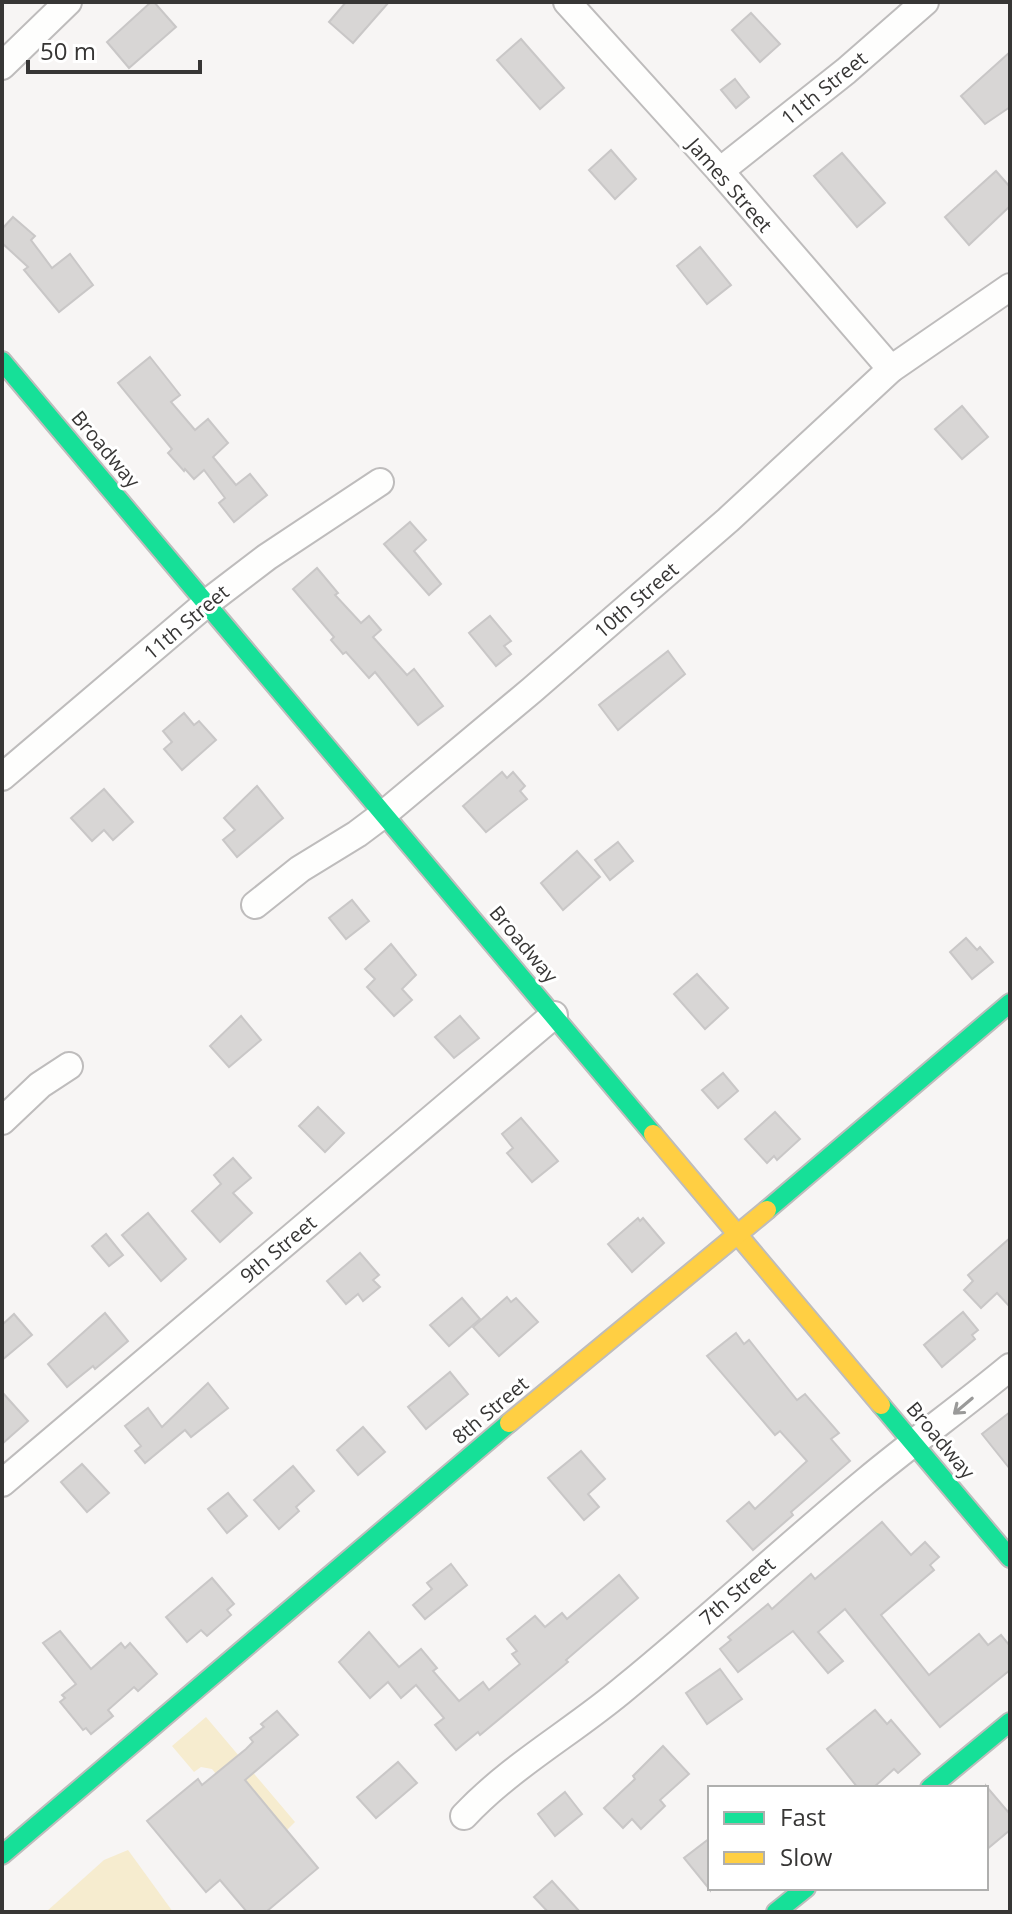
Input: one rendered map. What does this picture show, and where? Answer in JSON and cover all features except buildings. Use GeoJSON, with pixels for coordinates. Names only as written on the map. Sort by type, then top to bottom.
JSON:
{"type":"FeatureCollection","features":[{"type":"Feature","properties":{"kind":"street"},"geometry":{"type":"LineString","coordinates":[[2,66],[68,2]]}},
{"type":"Feature","properties":{"kind":"street","name":"James Street"},"geometry":{"type":"LineString","coordinates":[[567,2],[720,171],[891,369]]}},
{"type":"Feature","properties":{"kind":"street","name":"11th Street"},"geometry":{"type":"LineString","coordinates":[[720,171],[846,71],[925,2]]}},
{"type":"Feature","properties":{"kind":"street","name":"10th Street"},"geometry":{"type":"LineString","coordinates":[[255,905],[300,869],[385,813],[696,548],[891,369],[1010,287]]}},
{"type":"Feature","properties":{"kind":"street","name":"Broadway"},"geometry":{"type":"LineString","coordinates":[[2,361],[1010,1558]]}},
{"type":"Feature","properties":{"kind":"street","name":"11th Street"},"geometry":{"type":"LineString","coordinates":[[2,777],[208,602],[267,557],[380,482]]}},
{"type":"Feature","properties":{"kind":"street","name":"8th Street"},"geometry":{"type":"LineString","coordinates":[[2,1855],[459,1465],[1010,1003]]}},
{"type":"Feature","properties":{"kind":"street","name":"9th Street"},"geometry":{"type":"LineString","coordinates":[[2,1483],[554,1015]]}},
{"type":"Feature","properties":{"kind":"street"},"geometry":{"type":"LineString","coordinates":[[2,1121],[40,1085],[69,1066]]}},
{"type":"Feature","properties":{"kind":"street","name":"7th Street"},"geometry":{"type":"LineString","coordinates":[[464,1816],[490,1788],[606,1704],[869,1478],[1010,1367]]}},
{"type":"Feature","properties":{"kind":"street"},"geometry":{"type":"LineString","coordinates":[[932,1786],[1010,1722]]}},
{"type":"Feature","properties":{"kind":"street"},"geometry":{"type":"LineString","coordinates":[[776,1912],[804,1890]]}},
{"type":"Feature","properties":{"kind":"shaded area"},"geometry":{"type":"Polygon","coordinates":[[[206,1717],[295,1822],[287,1830],[230,1762],[216,1774],[212,1769],[201,1767],[194,1772],[172,1746],[206,1717]]]}},
{"type":"Feature","properties":{"kind":"shaded area"},"geometry":{"type":"Polygon","coordinates":[[[128,1850],[173,1912],[46,1912],[104,1860],[128,1850]]]}},
{"type":"Feature","properties":{"kind":"traffic: fast"},"geometry":{"type":"LineString","coordinates":[[2,361],[653,1134]]}},
{"type":"Feature","properties":{"kind":"traffic: fast"},"geometry":{"type":"LineString","coordinates":[[767,1210],[1010,1003]]}},
{"type":"Feature","properties":{"kind":"traffic: fast"},"geometry":{"type":"LineString","coordinates":[[881,1405],[1010,1558]]}},
{"type":"Feature","properties":{"kind":"traffic: fast"},"geometry":{"type":"LineString","coordinates":[[2,1855],[509,1423]]}},
{"type":"Feature","properties":{"kind":"traffic: fast"},"geometry":{"type":"LineString","coordinates":[[932,1786],[1010,1722]]}},
{"type":"Feature","properties":{"kind":"traffic: fast"},"geometry":{"type":"LineString","coordinates":[[776,1912],[804,1890]]}},
{"type":"Feature","properties":{"kind":"traffic: slow"},"geometry":{"type":"LineString","coordinates":[[653,1134],[881,1405]]}},
{"type":"Feature","properties":{"kind":"traffic: slow"},"geometry":{"type":"LineString","coordinates":[[509,1423],[767,1210]]}}]}
